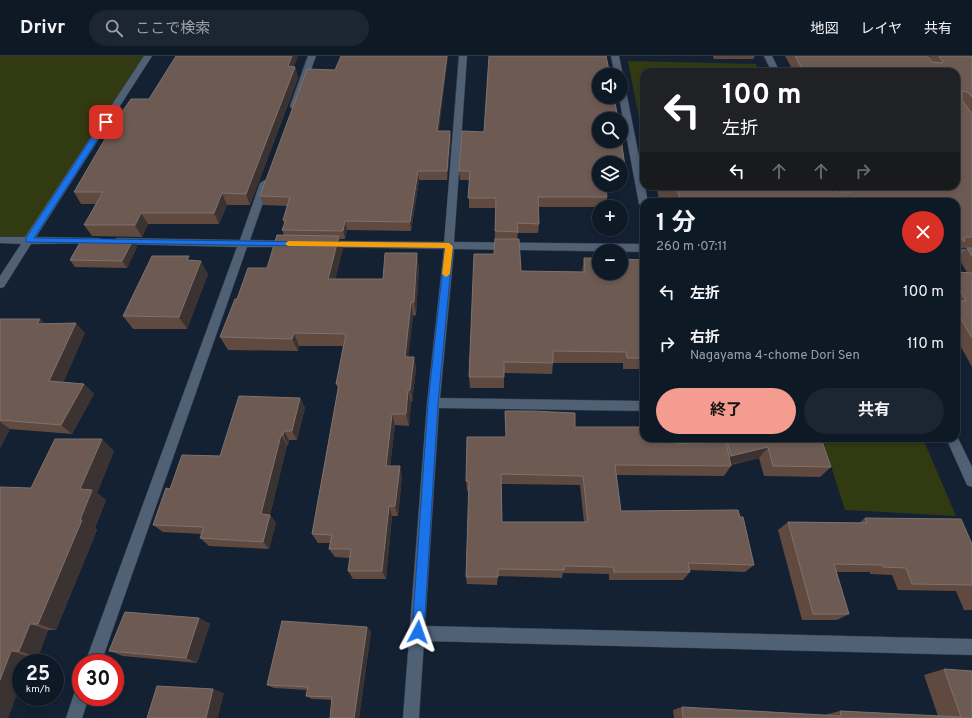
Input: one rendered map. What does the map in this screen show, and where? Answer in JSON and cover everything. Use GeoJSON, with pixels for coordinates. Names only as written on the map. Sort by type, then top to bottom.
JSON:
{"type":"FeatureCollection","features":[{"type":"Feature","properties":{"kind":"street"},"geometry":{"type":"LineString","coordinates":[[0,284],[148,56]]}},
{"type":"Feature","properties":{"kind":"street"},"geometry":{"type":"LineString","coordinates":[[289,118],[312,56]]}},
{"type":"Feature","properties":{"kind":"street"},"geometry":{"type":"LineString","coordinates":[[411,718],[433,403],[449,246],[464,56]]}},
{"type":"Feature","properties":{"kind":"street"},"geometry":{"type":"LineString","coordinates":[[615,56],[618,68]]}},
{"type":"Feature","properties":{"kind":"street"},"geometry":{"type":"LineString","coordinates":[[768,56],[774,68]]}},
{"type":"Feature","properties":{"kind":"street"},"geometry":{"type":"LineString","coordinates":[[625,104],[640,183]]}},
{"type":"Feature","properties":{"kind":"street"},"geometry":{"type":"LineString","coordinates":[[96,654],[270,169]]}},
{"type":"Feature","properties":{"kind":"street"},"geometry":{"type":"LineString","coordinates":[[0,240],[299,244]]}},
{"type":"Feature","properties":{"kind":"street"},"geometry":{"type":"LineString","coordinates":[[314,244],[640,248]]}},
{"type":"Feature","properties":{"kind":"street"},"geometry":{"type":"LineString","coordinates":[[960,253],[972,253]]}},
{"type":"Feature","properties":{"kind":"street"},"geometry":{"type":"LineString","coordinates":[[433,403],[640,406]]}},
{"type":"Feature","properties":{"kind":"street"},"geometry":{"type":"LineString","coordinates":[[954,442],[972,481]]}},
{"type":"Feature","properties":{"kind":"street"},"geometry":{"type":"LineString","coordinates":[[418,632],[972,647]]}},
{"type":"Feature","properties":{"kind":"street"},"geometry":{"type":"LineString","coordinates":[[74,718],[78,706]]}},
{"type":"Feature","properties":{"kind":"green space"},"geometry":{"type":"Polygon","coordinates":[[[0,56],[148,56],[29,240],[0,240],[0,56]]]}},
{"type":"Feature","properties":{"kind":"green space"},"geometry":{"type":"Polygon","coordinates":[[[628,61],[756,64],[758,68],[640,68],[640,123],[628,61]]]}},
{"type":"Feature","properties":{"kind":"green space"},"geometry":{"type":"Polygon","coordinates":[[[823,442],[924,442],[956,516],[845,510],[823,442]]]}},
{"type":"Feature","properties":{"kind":"building"},"geometry":{"type":"Polygon","coordinates":[[[176,56],[292,56],[288,66],[295,67],[246,194],[222,193],[214,213],[141,213],[135,225],[84,225],[103,192],[74,192],[113,125],[131,99],[149,99],[176,56]]]}},
{"type":"Feature","properties":{"kind":"building"},"geometry":{"type":"Polygon","coordinates":[[[341,56],[447,56],[437,131],[450,131],[447,171],[418,171],[410,222],[345,221],[343,231],[282,230],[286,220],[283,220],[290,197],[260,196],[307,69],[335,70],[341,56]]]}},
{"type":"Feature","properties":{"kind":"building"},"geometry":{"type":"Polygon","coordinates":[[[489,56],[606,56],[609,68],[592,68],[592,104],[615,104],[617,112],[592,112],[592,148],[622,148],[624,156],[592,156],[592,192],[606,192],[607,197],[538,197],[539,224],[517,223],[518,232],[495,231],[496,198],[468,198],[470,171],[459,171],[462,131],[484,132],[489,56]]]}},
{"type":"Feature","properties":{"kind":"building"},"geometry":{"type":"Polygon","coordinates":[[[795,56],[927,56],[932,62],[942,63],[943,62],[939,56],[972,56],[972,97],[967,92],[962,91],[962,100],[972,114],[972,237],[965,237],[964,242],[960,236],[960,198],[680,198],[677,190],[837,190],[838,192],[851,192],[850,190],[960,190],[960,68],[802,68],[795,56]]]}},
{"type":"Feature","properties":{"kind":"building"},"geometry":{"type":"Polygon","coordinates":[[[277,235],[339,236],[328,279],[383,279],[385,253],[417,253],[414,302],[411,302],[405,357],[414,357],[410,390],[408,390],[406,414],[392,414],[386,466],[400,466],[395,506],[389,506],[382,571],[348,571],[351,549],[329,549],[332,535],[312,534],[339,384],[336,384],[346,334],[294,333],[292,339],[220,337],[235,299],[237,299],[248,268],[267,268],[277,235]]]}},
{"type":"Feature","properties":{"kind":"building"},"geometry":{"type":"Polygon","coordinates":[[[82,239],[133,240],[122,261],[70,260],[82,239]]]}},
{"type":"Feature","properties":{"kind":"building"},"geometry":{"type":"Polygon","coordinates":[[[495,239],[519,239],[521,271],[585,272],[584,258],[592,258],[592,280],[628,280],[628,259],[640,260],[640,358],[627,358],[626,352],[553,351],[553,363],[504,362],[504,377],[469,377],[474,254],[494,254],[495,239]]]}},
{"type":"Feature","properties":{"kind":"building"},"geometry":{"type":"Polygon","coordinates":[[[967,248],[972,248],[972,256],[967,248]]]}},
{"type":"Feature","properties":{"kind":"building"},"geometry":{"type":"Polygon","coordinates":[[[152,256],[189,256],[187,260],[201,261],[179,317],[123,316],[152,256]]]}},
{"type":"Feature","properties":{"kind":"building"},"geometry":{"type":"Polygon","coordinates":[[[960,272],[972,273],[972,338],[960,317],[960,301],[966,301],[960,290],[960,272]]]}},
{"type":"Feature","properties":{"kind":"building"},"geometry":{"type":"Polygon","coordinates":[[[0,319],[40,319],[37,324],[76,323],[49,381],[84,384],[61,425],[0,420],[0,319]]]}},
{"type":"Feature","properties":{"kind":"building"},"geometry":{"type":"Polygon","coordinates":[[[239,396],[300,398],[292,431],[284,431],[283,435],[281,435],[261,514],[270,515],[263,542],[200,538],[204,527],[153,525],[166,488],[170,489],[182,455],[220,456],[239,396]]]}},
{"type":"Feature","properties":{"kind":"building"},"geometry":{"type":"Polygon","coordinates":[[[505,411],[532,411],[575,413],[575,427],[640,427],[640,442],[667,442],[667,444],[726,442],[731,466],[615,465],[621,511],[738,510],[740,517],[743,517],[754,565],[688,563],[690,572],[614,572],[613,567],[564,566],[564,570],[498,569],[498,577],[466,577],[469,481],[466,481],[467,437],[506,437],[505,411]],[[501,474],[502,522],[588,522],[583,476],[501,474]]]}},
{"type":"Feature","properties":{"kind":"building"},"geometry":{"type":"Polygon","coordinates":[[[55,439],[102,439],[80,489],[92,490],[80,520],[82,520],[38,624],[30,624],[19,651],[11,651],[0,680],[0,487],[31,488],[55,439]]]}},
{"type":"Feature","properties":{"kind":"building"},"geometry":{"type":"Polygon","coordinates":[[[727,442],[822,442],[831,467],[773,466],[768,447],[731,456],[727,442]]]}},
{"type":"Feature","properties":{"kind":"building"},"geometry":{"type":"Polygon","coordinates":[[[865,518],[961,519],[972,544],[972,585],[912,584],[906,568],[883,567],[882,565],[834,564],[849,614],[813,614],[788,522],[867,523],[865,518]]]}},
{"type":"Feature","properties":{"kind":"building"},"geometry":{"type":"Polygon","coordinates":[[[125,612],[199,618],[186,658],[109,651],[125,612]]]}},
{"type":"Feature","properties":{"kind":"building"},"geometry":{"type":"Polygon","coordinates":[[[282,621],[367,627],[354,718],[330,718],[332,697],[306,696],[308,687],[267,685],[282,621]]]}},
{"type":"Feature","properties":{"kind":"building"},"geometry":{"type":"Polygon","coordinates":[[[944,669],[972,671],[972,718],[683,718],[682,707],[841,716],[840,711],[961,717],[944,669]]]}},
{"type":"Feature","properties":{"kind":"building"},"geometry":{"type":"Polygon","coordinates":[[[157,686],[213,689],[206,718],[147,718],[157,686]]]}},
{"type":"Feature","properties":{"kind":"slow traffic"},"geometry":{"type":"LineString","coordinates":[[288,244],[449,246],[446,274]]}},
{"type":"Feature","properties":{"kind":"route"},"geometry":{"type":"LineString","coordinates":[[106,122],[29,240],[449,246],[433,403],[418,632]]}}]}
